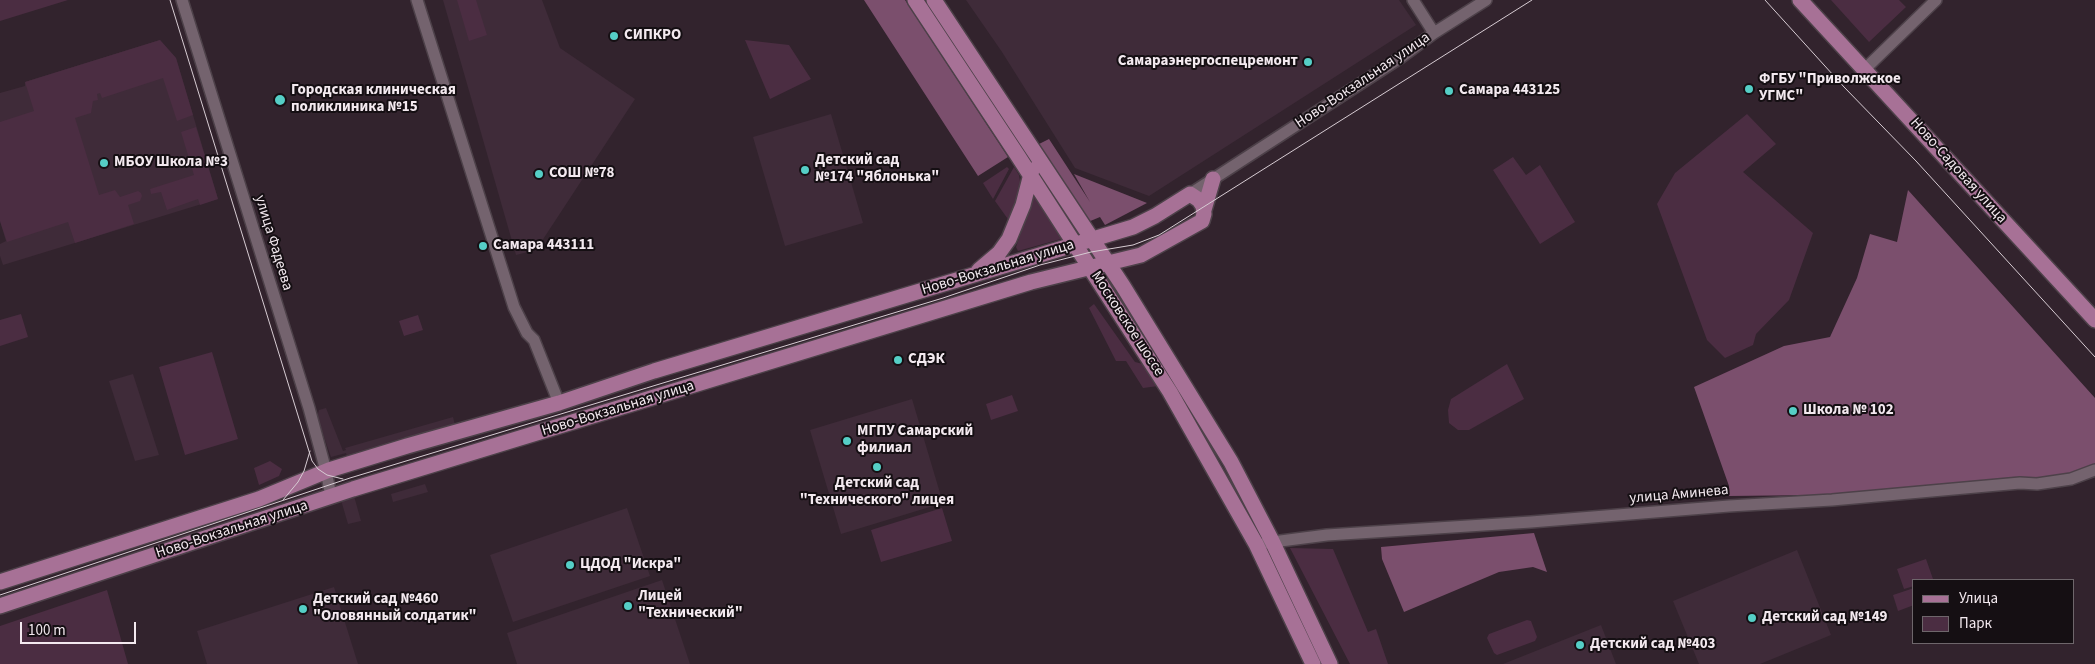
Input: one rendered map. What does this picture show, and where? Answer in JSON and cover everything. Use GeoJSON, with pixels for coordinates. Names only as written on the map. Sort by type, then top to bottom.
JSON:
{"type":"FeatureCollection","features":[{"type":"Feature","properties":{"kind":"main road","name":"Московское шоссе"},"geometry":{"type":"LineString","coordinates":[[915,0],[1032,171],[1084,242]]}},
{"type":"Feature","properties":{"kind":"main road","name":"Московское шоссе"},"geometry":{"type":"LineString","coordinates":[[926,0],[1032,171]]}},
{"type":"Feature","properties":{"kind":"main road","name":"Московское шоссе"},"geometry":{"type":"LineString","coordinates":[[934,0],[1181,396],[1268,542],[1330,664]]}},
{"type":"Feature","properties":{"kind":"main road","name":"Ново-Садовая улица"},"geometry":{"type":"LineString","coordinates":[[1800,0],[2095,320]]}},
{"type":"Feature","properties":{"kind":"main road"},"geometry":{"type":"LineString","coordinates":[[972,276],[999,253],[1009,239],[1017,221],[1032,171]]}},
{"type":"Feature","properties":{"kind":"main road"},"geometry":{"type":"LineString","coordinates":[[1204,210],[1212,180]]}},
{"type":"Feature","properties":{"kind":"main road","name":"Ново-Вокзальная улица"},"geometry":{"type":"LineString","coordinates":[[0,582],[259,499],[326,471],[559,403],[654,371],[1084,242],[1144,222],[1190,194]]}},
{"type":"Feature","properties":{"kind":"main road"},"geometry":{"type":"LineString","coordinates":[[1190,194],[1199,200],[1204,210]]}},
{"type":"Feature","properties":{"kind":"main road","name":"Ново-Вокзальная улица"},"geometry":{"type":"LineString","coordinates":[[0,606],[331,496],[1031,282],[1141,255],[1202,221],[1204,210]]}},
{"type":"Feature","properties":{"kind":"main road","name":"Московское шоссе"},"geometry":{"type":"LineString","coordinates":[[1099,265],[1256,544],[1313,664]]}},
{"type":"Feature","properties":{"kind":"main road","name":"Московское шоссе"},"geometry":{"type":"LineString","coordinates":[[1268,542],[1320,664]]}},
{"type":"Feature","properties":{"kind":"street","name":"улица Фадеева"},"geometry":{"type":"LineString","coordinates":[[182,0],[309,408],[331,496]]}},
{"type":"Feature","properties":{"kind":"street"},"geometry":{"type":"LineString","coordinates":[[417,0],[514,307],[528,333],[534,340],[559,403]]}},
{"type":"Feature","properties":{"kind":"street"},"geometry":{"type":"LineString","coordinates":[[1413,0],[1434,33]]}},
{"type":"Feature","properties":{"kind":"street","name":"Ново-Вокзальная улица"},"geometry":{"type":"LineString","coordinates":[[1190,194],[1486,0]]}},
{"type":"Feature","properties":{"kind":"street"},"geometry":{"type":"LineString","coordinates":[[1865,69],[1936,0]]}},
{"type":"Feature","properties":{"kind":"street","name":"улица Аминева"},"geometry":{"type":"LineString","coordinates":[[1268,542],[1384,531],[1832,500],[2020,483],[2037,484],[2071,479],[2095,470]]}},
{"type":"Feature","properties":{"kind":"shaded area","name":"СОШ №78"},"geometry":{"type":"Polygon","coordinates":[[[443,0],[542,0],[560,48],[635,99],[536,250],[516,255],[443,0]]]}},
{"type":"Feature","properties":{"kind":"shaded area"},"geometry":{"type":"Polygon","coordinates":[[[864,0],[905,0],[1008,157],[978,176],[864,0]]]}},
{"type":"Feature","properties":{"kind":"shaded area"},"geometry":{"type":"Polygon","coordinates":[[[966,0],[1399,0],[1416,25],[1149,196],[1075,168],[1002,52],[966,0]]]}},
{"type":"Feature","properties":{"kind":"shaded area","name":"МБОУ Школа №3"},"geometry":{"type":"Polygon","coordinates":[[[160,40],[176,58],[218,199],[3,265],[0,256],[0,244],[6,241],[0,221],[0,93],[25,86],[25,82],[160,40]]]}},
{"type":"Feature","properties":{"kind":"shaded area","name":"Детский сад №174 \"Яблонька\""},"geometry":{"type":"Polygon","coordinates":[[[831,114],[863,223],[785,246],[753,137],[831,114]]]}},
{"type":"Feature","properties":{"kind":"shaded area"},"geometry":{"type":"Polygon","coordinates":[[[1049,139],[1090,202],[1074,174],[1147,203],[1105,225],[1100,217],[1088,222],[1039,144],[1049,139]]]}},
{"type":"Feature","properties":{"kind":"shaded area"},"geometry":{"type":"Polygon","coordinates":[[[1908,190],[2095,398],[2095,470],[2071,479],[1904,494],[1729,496],[1729,486],[1694,387],[1784,346],[1830,337],[1857,278],[1870,234],[1897,242],[1908,190]]]}},
{"type":"Feature","properties":{"kind":"shaded area"},"geometry":{"type":"Polygon","coordinates":[[[133,374],[159,455],[135,461],[109,381],[133,374]]]}},
{"type":"Feature","properties":{"kind":"shaded area","name":"Детский сад \"Технического\" лицея"},"geometry":{"type":"Polygon","coordinates":[[[912,399],[943,503],[841,534],[810,430],[912,399]]]}},
{"type":"Feature","properties":{"kind":"shaded area"},"geometry":{"type":"Polygon","coordinates":[[[326,408],[343,451],[346,450],[345,448],[453,417],[456,429],[348,460],[346,453],[331,457],[317,417],[319,410],[326,408]]]}},
{"type":"Feature","properties":{"kind":"shaded area"},"geometry":{"type":"Polygon","coordinates":[[[425,484],[428,492],[393,502],[391,494],[425,484]]]}},
{"type":"Feature","properties":{"kind":"shaded area"},"geometry":{"type":"Polygon","coordinates":[[[354,496],[361,521],[348,524],[341,500],[354,496]]]}},
{"type":"Feature","properties":{"kind":"shaded area","name":"ЦДОД \"Искра\""},"geometry":{"type":"Polygon","coordinates":[[[627,508],[650,576],[513,622],[490,555],[627,508]]]}},
{"type":"Feature","properties":{"kind":"shaded area"},"geometry":{"type":"Polygon","coordinates":[[[1534,533],[1547,572],[1533,567],[1499,572],[1404,612],[1382,559],[1381,547],[1534,533]]]}},
{"type":"Feature","properties":{"kind":"shaded area","name":"Детский сад №149"},"geometry":{"type":"Polygon","coordinates":[[[1797,550],[1831,635],[1760,664],[1699,664],[1673,601],[1797,550]]]}},
{"type":"Feature","properties":{"kind":"shaded area","name":"Лицей \"Технический\""},"geometry":{"type":"Polygon","coordinates":[[[662,580],[690,664],[517,664],[507,633],[662,580]]]}},
{"type":"Feature","properties":{"kind":"shaded area","name":"Детский сад №460 \"Оловянный солдатик\""},"geometry":{"type":"Polygon","coordinates":[[[334,587],[358,664],[207,664],[197,631],[334,587]]]}},
{"type":"Feature","properties":{"kind":"shaded area","name":"Детский сад №403"},"geometry":{"type":"Polygon","coordinates":[[[1601,625],[1616,664],[1503,664],[1601,625]]]}},
{"type":"Feature","properties":{"kind":"green space"},"geometry":{"type":"Polygon","coordinates":[[[0,0],[68,0],[0,21],[0,0]]]}},
{"type":"Feature","properties":{"kind":"green space"},"geometry":{"type":"Polygon","coordinates":[[[457,0],[476,0],[487,35],[469,41],[457,0]]]}},
{"type":"Feature","properties":{"kind":"green space"},"geometry":{"type":"Polygon","coordinates":[[[1831,0],[1899,0],[1906,7],[1869,42],[1831,0]]]}},
{"type":"Feature","properties":{"kind":"green space"},"geometry":{"type":"Polygon","coordinates":[[[160,40],[176,58],[193,115],[177,121],[163,78],[102,98],[100,93],[97,94],[98,100],[93,101],[91,113],[75,118],[99,195],[115,190],[120,197],[138,191],[141,193],[140,201],[128,205],[134,224],[75,243],[68,222],[7,242],[0,221],[0,122],[34,111],[25,82],[160,40]]]}},
{"type":"Feature","properties":{"kind":"green space"},"geometry":{"type":"Polygon","coordinates":[[[745,40],[789,45],[811,79],[770,99],[745,40]]]}},
{"type":"Feature","properties":{"kind":"green space"},"geometry":{"type":"Polygon","coordinates":[[[1747,114],[1776,144],[1743,172],[1813,233],[1789,300],[1756,334],[1753,345],[1725,358],[1707,340],[1657,204],[1675,173],[1747,114]]]}},
{"type":"Feature","properties":{"kind":"green space"},"geometry":{"type":"Polygon","coordinates":[[[196,127],[218,199],[200,205],[198,199],[167,210],[161,192],[151,194],[150,189],[194,175],[181,132],[196,127]]]}},
{"type":"Feature","properties":{"kind":"green space"},"geometry":{"type":"Polygon","coordinates":[[[1513,157],[1526,175],[1540,165],[1575,222],[1540,244],[1493,170],[1513,157]]]}},
{"type":"Feature","properties":{"kind":"green space"},"geometry":{"type":"Polygon","coordinates":[[[1007,167],[1009,169],[993,199],[983,183],[1007,167]]]}},
{"type":"Feature","properties":{"kind":"green space"},"geometry":{"type":"Polygon","coordinates":[[[1014,167],[1019,175],[1021,187],[1010,222],[995,201],[1014,167]]]}},
{"type":"Feature","properties":{"kind":"green space"},"geometry":{"type":"Polygon","coordinates":[[[1034,194],[1062,236],[1061,239],[1018,251],[1016,247],[1034,194]]]}},
{"type":"Feature","properties":{"kind":"green space"},"geometry":{"type":"Polygon","coordinates":[[[1094,304],[1135,362],[1147,365],[1158,386],[1143,388],[1126,361],[1116,361],[1089,308],[1094,304]]]}},
{"type":"Feature","properties":{"kind":"green space"},"geometry":{"type":"Polygon","coordinates":[[[21,314],[28,337],[0,346],[0,320],[21,314]]]}},
{"type":"Feature","properties":{"kind":"green space"},"geometry":{"type":"Polygon","coordinates":[[[418,315],[423,330],[404,336],[399,321],[418,315]]]}},
{"type":"Feature","properties":{"kind":"green space"},"geometry":{"type":"Polygon","coordinates":[[[212,352],[238,439],[185,455],[159,367],[212,352]]]}},
{"type":"Feature","properties":{"kind":"green space"},"geometry":{"type":"Polygon","coordinates":[[[1507,364],[1524,399],[1469,430],[1458,430],[1449,423],[1448,410],[1451,399],[1507,364]]]}},
{"type":"Feature","properties":{"kind":"green space"},"geometry":{"type":"Polygon","coordinates":[[[1012,395],[1018,411],[991,420],[986,404],[1012,395]]]}},
{"type":"Feature","properties":{"kind":"green space"},"geometry":{"type":"Polygon","coordinates":[[[270,461],[282,469],[279,476],[259,485],[254,468],[270,461]]]}},
{"type":"Feature","properties":{"kind":"green space"},"geometry":{"type":"Polygon","coordinates":[[[942,508],[952,541],[881,562],[871,530],[942,508]]]}},
{"type":"Feature","properties":{"kind":"green space"},"geometry":{"type":"Polygon","coordinates":[[[1290,548],[1333,549],[1368,632],[1376,629],[1388,664],[1350,664],[1290,548]]]}},
{"type":"Feature","properties":{"kind":"green space"},"geometry":{"type":"Polygon","coordinates":[[[1926,559],[1933,579],[1912,579],[1912,587],[1904,589],[1897,569],[1926,559]]]}},
{"type":"Feature","properties":{"kind":"green space"},"geometry":{"type":"Polygon","coordinates":[[[1912,589],[1912,606],[1898,611],[1893,595],[1912,589]]]}},
{"type":"Feature","properties":{"kind":"green space"},"geometry":{"type":"Polygon","coordinates":[[[107,590],[128,664],[0,664],[0,626],[107,590]]]}},
{"type":"Feature","properties":{"kind":"green space"},"geometry":{"type":"Polygon","coordinates":[[[1527,620],[1531,621],[1537,637],[1535,641],[1497,655],[1494,653],[1487,638],[1489,634],[1527,620]]]}},
{"type":"Feature","properties":{"kind":"tram line"},"geometry":{"type":"LineString","coordinates":[[170,0],[312,461],[318,469],[327,475],[343,479]]}},
{"type":"Feature","properties":{"kind":"tram line"},"geometry":{"type":"LineString","coordinates":[[0,595],[350,478],[943,298],[1040,265],[1091,252],[1133,245],[1159,235],[1532,0]]}},
{"type":"Feature","properties":{"kind":"tram line"},"geometry":{"type":"LineString","coordinates":[[1765,0],[1844,87],[1916,161],[2095,357]]}},
{"type":"Feature","properties":{"kind":"tram line"},"geometry":{"type":"LineString","coordinates":[[283,500],[298,482],[304,471],[310,451]]}},
{"type":"Feature","properties":{"kind":"place","name":"СИПКРО"},"geometry":{"type":"Point","coordinates":[614,36]}},
{"type":"Feature","properties":{"kind":"place","name":"Самараэнергоспецремонт"},"geometry":{"type":"Point","coordinates":[1308,62]}},
{"type":"Feature","properties":{"kind":"place","name":"ФГБУ \"Приволжское УГМС\""},"geometry":{"type":"Point","coordinates":[1749,89]}},
{"type":"Feature","properties":{"kind":"place","name":"Самара 443125"},"geometry":{"type":"Point","coordinates":[1449,91]}},
{"type":"Feature","properties":{"kind":"place","name":"Городская клиническая поликлиника №15"},"geometry":{"type":"Point","coordinates":[280,100]}},
{"type":"Feature","properties":{"kind":"place","name":"МБОУ Школа №3"},"geometry":{"type":"Point","coordinates":[104,163]}},
{"type":"Feature","properties":{"kind":"place","name":"Детский сад №174 \"Яблонька\""},"geometry":{"type":"Point","coordinates":[805,170]}},
{"type":"Feature","properties":{"kind":"place","name":"СОШ №78"},"geometry":{"type":"Point","coordinates":[539,174]}},
{"type":"Feature","properties":{"kind":"place","name":"Самара 443111"},"geometry":{"type":"Point","coordinates":[483,246]}},
{"type":"Feature","properties":{"kind":"place","name":"СДЭК"},"geometry":{"type":"Point","coordinates":[898,360]}},
{"type":"Feature","properties":{"kind":"place","name":"Школа № 102"},"geometry":{"type":"Point","coordinates":[1793,411]}},
{"type":"Feature","properties":{"kind":"place","name":"МГПУ Самарский филиал"},"geometry":{"type":"Point","coordinates":[847,441]}},
{"type":"Feature","properties":{"kind":"place","name":"Детский сад \"Технического\" лицея"},"geometry":{"type":"Point","coordinates":[877,467]}},
{"type":"Feature","properties":{"kind":"place","name":"ЦДОД \"Искра\""},"geometry":{"type":"Point","coordinates":[570,565]}},
{"type":"Feature","properties":{"kind":"place","name":"Лицей \"Технический\""},"geometry":{"type":"Point","coordinates":[628,606]}},
{"type":"Feature","properties":{"kind":"place","name":"Детский сад №460 \"Оловянный солдатик\""},"geometry":{"type":"Point","coordinates":[303,609]}},
{"type":"Feature","properties":{"kind":"place","name":"Детский сад №149"},"geometry":{"type":"Point","coordinates":[1752,618]}},
{"type":"Feature","properties":{"kind":"place","name":"Детский сад №403"},"geometry":{"type":"Point","coordinates":[1580,645]}}]}
